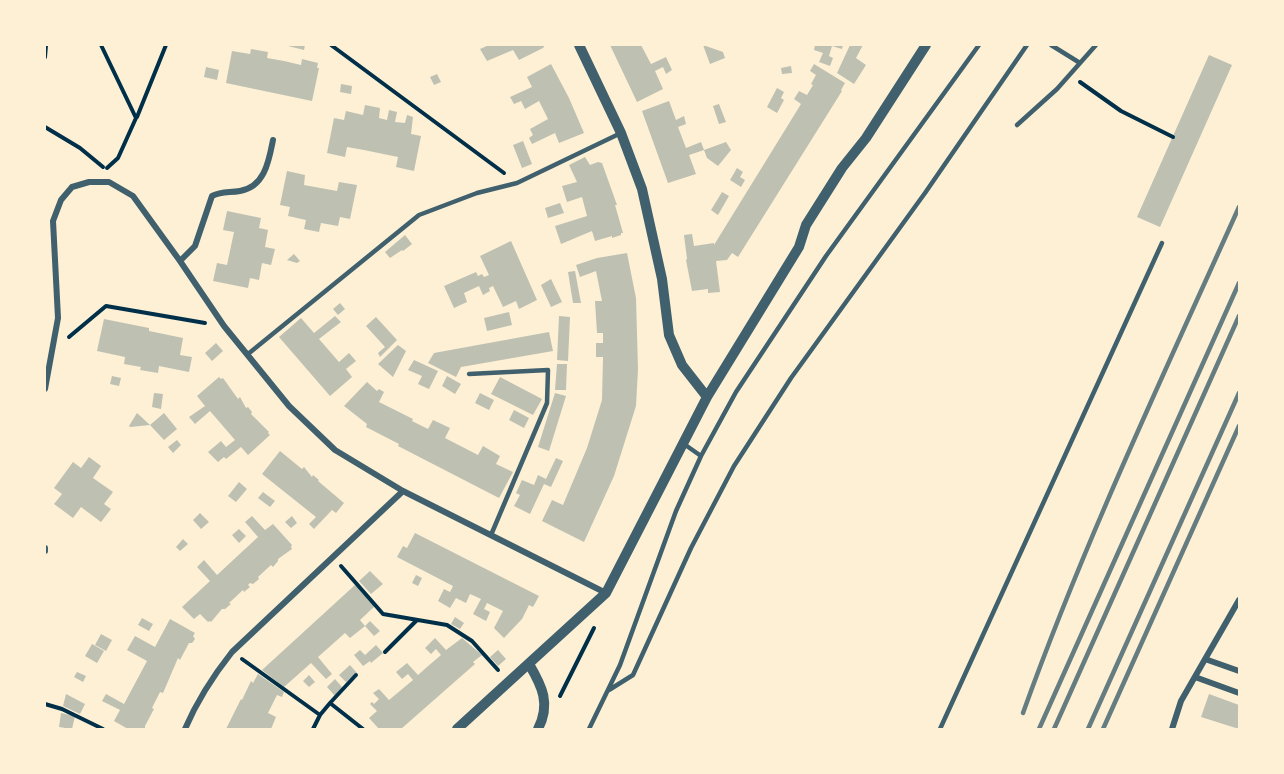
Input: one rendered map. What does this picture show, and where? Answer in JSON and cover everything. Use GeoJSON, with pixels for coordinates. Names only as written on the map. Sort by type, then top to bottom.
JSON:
{"type":"FeatureCollection","features":[{"type":"Feature","properties":{"kind":"street"},"geometry":{"type":"LineString","coordinates":[[579,45],[621,133],[642,189],[662,279],[669,335],[682,365],[706,397]]}},
{"type":"Feature","properties":{"kind":"street"},"geometry":{"type":"LineString","coordinates":[[457,729],[606,592],[706,397],[799,247],[806,225],[842,168],[867,138],[926,45]]}},
{"type":"Feature","properties":{"kind":"street"},"geometry":{"type":"LineString","coordinates":[[180,261],[195,246],[212,196],[224,191],[241,191],[255,184],[266,171],[273,140]]}},
{"type":"Feature","properties":{"kind":"street"},"geometry":{"type":"LineString","coordinates":[[45,389],[58,318],[53,221],[61,200],[72,187],[88,182],[109,182],[133,196],[224,326],[289,406],[335,450],[403,491],[606,592]]}},
{"type":"Feature","properties":{"kind":"street"},"geometry":{"type":"LineString","coordinates":[[185,729],[214,676],[232,652],[403,491]]}},
{"type":"Feature","properties":{"kind":"street"},"geometry":{"type":"LineString","coordinates":[[1172,729],[1181,701],[1239,600]]}},
{"type":"Feature","properties":{"kind":"street"},"geometry":{"type":"LineString","coordinates":[[1205,659],[1239,671]]}},
{"type":"Feature","properties":{"kind":"street"},"geometry":{"type":"LineString","coordinates":[[529,664],[541,684],[545,697],[543,718],[538,729]]}},
{"type":"Feature","properties":{"kind":"street"},"geometry":{"type":"LineString","coordinates":[[1195,677],[1239,693]]}},
{"type":"Feature","properties":{"kind":"lane"},"geometry":{"type":"LineString","coordinates":[[590,729],[620,665],[676,511],[701,456],[736,393],[826,256],[979,45]]}},
{"type":"Feature","properties":{"kind":"lane"},"geometry":{"type":"LineString","coordinates":[[607,692],[633,675],[691,549],[734,466],[791,378],[925,193],[1027,45]]}},
{"type":"Feature","properties":{"kind":"lane"},"geometry":{"type":"LineString","coordinates":[[1052,45],[1080,63]]}},
{"type":"Feature","properties":{"kind":"lane"},"geometry":{"type":"LineString","coordinates":[[1017,124],[1057,89],[1096,45]]}},
{"type":"Feature","properties":{"kind":"lane"},"geometry":{"type":"LineString","coordinates":[[248,354],[419,215],[477,193],[517,183],[621,133]]}},
{"type":"Feature","properties":{"kind":"lane"},"geometry":{"type":"LineString","coordinates":[[940,729],[1162,243]]}},
{"type":"Feature","properties":{"kind":"lane"},"geometry":{"type":"LineString","coordinates":[[469,374],[548,370],[547,403],[491,535]]}},
{"type":"Feature","properties":{"kind":"lane"},"geometry":{"type":"LineString","coordinates":[[681,443],[701,456]]}},
{"type":"Feature","properties":{"kind":"path"},"geometry":{"type":"LineString","coordinates":[[45,57],[46,45]]}},
{"type":"Feature","properties":{"kind":"path"},"geometry":{"type":"LineString","coordinates":[[101,45],[136,118]]}},
{"type":"Feature","properties":{"kind":"path"},"geometry":{"type":"LineString","coordinates":[[105,170],[118,158],[166,45]]}},
{"type":"Feature","properties":{"kind":"path"},"geometry":{"type":"LineString","coordinates":[[331,45],[517,183]]}},
{"type":"Feature","properties":{"kind":"path"},"geometry":{"type":"LineString","coordinates":[[1071,73],[1121,111],[1173,137]]}},
{"type":"Feature","properties":{"kind":"path"},"geometry":{"type":"LineString","coordinates":[[45,127],[80,148],[105,170],[109,182]]}},
{"type":"Feature","properties":{"kind":"path"},"geometry":{"type":"LineString","coordinates":[[54,348],[106,306],[224,326]]}},
{"type":"Feature","properties":{"kind":"path"},"geometry":{"type":"LineString","coordinates":[[333,556],[383,614],[447,625],[472,641],[509,682]]}},
{"type":"Feature","properties":{"kind":"path"},"geometry":{"type":"LineString","coordinates":[[386,652],[418,620]]}},
{"type":"Feature","properties":{"kind":"path"},"geometry":{"type":"LineString","coordinates":[[543,718],[556,704],[598,621]]}},
{"type":"Feature","properties":{"kind":"path"},"geometry":{"type":"LineString","coordinates":[[232,652],[320,715]]}},
{"type":"Feature","properties":{"kind":"path"},"geometry":{"type":"LineString","coordinates":[[313,729],[320,715],[356,675]]}},
{"type":"Feature","properties":{"kind":"path"},"geometry":{"type":"LineString","coordinates":[[330,703],[363,729]]}},
{"type":"Feature","properties":{"kind":"path"},"geometry":{"type":"LineString","coordinates":[[45,705],[62,708],[103,729]]}},
{"type":"Feature","properties":{"kind":"building"},"geometry":{"type":"Polygon","coordinates":[[[284,45],[305,45],[304,50],[284,45]]]}},
{"type":"Feature","properties":{"kind":"building"},"geometry":{"type":"Polygon","coordinates":[[[489,45],[545,45],[519,60],[513,50],[487,61],[480,49],[489,45]]]}},
{"type":"Feature","properties":{"kind":"building"},"geometry":{"type":"Polygon","coordinates":[[[610,45],[641,45],[651,64],[666,57],[672,70],[666,74],[663,67],[655,71],[663,89],[637,102],[610,45]]]}},
{"type":"Feature","properties":{"kind":"building"},"geometry":{"type":"Polygon","coordinates":[[[703,45],[723,52],[725,58],[710,64],[703,45]]]}},
{"type":"Feature","properties":{"kind":"building"},"geometry":{"type":"Polygon","coordinates":[[[815,45],[843,45],[842,49],[832,46],[829,56],[833,58],[830,66],[819,62],[823,53],[814,50],[815,45]]]}},
{"type":"Feature","properties":{"kind":"building"},"geometry":{"type":"Polygon","coordinates":[[[850,45],[863,45],[856,58],[866,65],[854,84],[837,73],[850,45]]]}},
{"type":"Feature","properties":{"kind":"building"},"geometry":{"type":"Polygon","coordinates":[[[251,49],[268,52],[267,58],[301,65],[302,59],[318,63],[312,101],[226,83],[232,51],[250,54],[251,49]]]}},
{"type":"Feature","properties":{"kind":"building"},"geometry":{"type":"Polygon","coordinates":[[[1209,55],[1232,65],[1160,227],[1137,217],[1209,55]]]}},
{"type":"Feature","properties":{"kind":"building"},"geometry":{"type":"Polygon","coordinates":[[[551,64],[584,133],[559,143],[555,133],[532,144],[529,138],[533,135],[530,129],[548,119],[539,101],[525,109],[521,101],[514,104],[510,97],[532,87],[527,77],[551,64]]]}},
{"type":"Feature","properties":{"kind":"building"},"geometry":{"type":"Polygon","coordinates":[[[814,64],[845,83],[842,91],[738,257],[732,253],[727,260],[716,261],[720,292],[708,293],[708,289],[692,291],[684,235],[692,234],[694,246],[714,243],[714,245],[801,104],[794,99],[799,91],[807,95],[813,85],[811,84],[816,75],[810,71],[814,64]]]}},
{"type":"Feature","properties":{"kind":"building"},"geometry":{"type":"Polygon","coordinates":[[[791,66],[792,73],[782,74],[781,68],[791,66]]]}},
{"type":"Feature","properties":{"kind":"building"},"geometry":{"type":"Polygon","coordinates":[[[206,67],[219,70],[217,80],[204,77],[206,67]]]}},
{"type":"Feature","properties":{"kind":"building"},"geometry":{"type":"Polygon","coordinates":[[[437,74],[441,82],[434,85],[430,77],[437,74]]]}},
{"type":"Feature","properties":{"kind":"building"},"geometry":{"type":"Polygon","coordinates":[[[341,84],[352,86],[351,94],[340,92],[341,84]]]}},
{"type":"Feature","properties":{"kind":"building"},"geometry":{"type":"Polygon","coordinates":[[[777,88],[784,92],[781,98],[784,100],[777,113],[767,107],[777,88]]]}},
{"type":"Feature","properties":{"kind":"building"},"geometry":{"type":"Polygon","coordinates":[[[669,101],[676,120],[684,116],[686,124],[678,127],[686,148],[701,142],[704,150],[689,155],[696,174],[668,183],[642,111],[669,101]]]}},
{"type":"Feature","properties":{"kind":"building"},"geometry":{"type":"Polygon","coordinates":[[[719,104],[726,122],[719,124],[713,106],[719,104]]]}},
{"type":"Feature","properties":{"kind":"building"},"geometry":{"type":"Polygon","coordinates":[[[365,105],[380,108],[379,118],[387,120],[389,110],[397,112],[395,122],[405,123],[407,115],[413,117],[411,134],[421,136],[414,171],[396,167],[398,157],[347,147],[345,157],[327,153],[334,118],[344,120],[346,111],[363,115],[365,105]]]}},
{"type":"Feature","properties":{"kind":"building"},"geometry":{"type":"Polygon","coordinates":[[[523,141],[532,164],[522,168],[513,145],[523,141]]]}},
{"type":"Feature","properties":{"kind":"building"},"geometry":{"type":"Polygon","coordinates":[[[726,142],[731,150],[718,166],[707,158],[704,150],[726,142]]]}},
{"type":"Feature","properties":{"kind":"building"},"geometry":{"type":"Polygon","coordinates":[[[585,157],[590,165],[602,163],[617,205],[615,205],[623,233],[595,241],[592,231],[561,244],[555,226],[587,216],[582,197],[567,202],[562,186],[577,182],[569,165],[585,157]]]}},
{"type":"Feature","properties":{"kind":"building"},"geometry":{"type":"Polygon","coordinates":[[[737,168],[743,172],[740,177],[745,180],[741,187],[730,180],[737,168]]]}},
{"type":"Feature","properties":{"kind":"building"},"geometry":{"type":"Polygon","coordinates":[[[287,171],[305,175],[304,185],[337,191],[339,182],[357,185],[350,219],[340,217],[338,226],[321,223],[319,232],[304,229],[306,220],[288,216],[290,207],[280,205],[287,171]]]}},
{"type":"Feature","properties":{"kind":"building"},"geometry":{"type":"Polygon","coordinates":[[[722,192],[729,196],[718,215],[711,210],[722,192]]]}},
{"type":"Feature","properties":{"kind":"building"},"geometry":{"type":"Polygon","coordinates":[[[560,203],[564,213],[548,218],[545,208],[560,203]]]}},
{"type":"Feature","properties":{"kind":"building"},"geometry":{"type":"Polygon","coordinates":[[[227,211],[261,218],[259,228],[268,230],[265,247],[275,249],[271,265],[262,263],[259,280],[250,278],[248,288],[213,281],[217,263],[227,265],[234,232],[223,230],[227,211]]]}},
{"type":"Feature","properties":{"kind":"building"},"geometry":{"type":"Polygon","coordinates":[[[405,235],[412,244],[390,258],[385,252],[405,235]]]}},
{"type":"Feature","properties":{"kind":"building"},"geometry":{"type":"Polygon","coordinates":[[[511,241],[537,300],[519,309],[516,301],[503,307],[493,286],[483,295],[479,286],[464,293],[467,302],[454,308],[444,286],[476,272],[478,276],[489,275],[480,256],[511,241]]]}},
{"type":"Feature","properties":{"kind":"building"},"geometry":{"type":"Polygon","coordinates":[[[627,253],[636,298],[638,369],[636,406],[614,476],[584,542],[542,521],[552,500],[563,505],[587,448],[602,400],[603,357],[596,357],[596,343],[603,343],[603,333],[597,333],[595,301],[602,301],[596,271],[580,277],[576,265],[597,258],[627,253]]]}},
{"type":"Feature","properties":{"kind":"building"},"geometry":{"type":"Polygon","coordinates":[[[294,254],[300,261],[297,263],[287,260],[294,254]]]}},
{"type":"Feature","properties":{"kind":"building"},"geometry":{"type":"Polygon","coordinates":[[[575,271],[581,303],[573,303],[568,272],[575,271]]]}},
{"type":"Feature","properties":{"kind":"building"},"geometry":{"type":"Polygon","coordinates":[[[551,279],[562,302],[551,307],[541,285],[551,279]]]}},
{"type":"Feature","properties":{"kind":"building"},"geometry":{"type":"Polygon","coordinates":[[[340,303],[345,309],[338,315],[333,309],[340,303]]]}},
{"type":"Feature","properties":{"kind":"building"},"geometry":{"type":"Polygon","coordinates":[[[509,312],[512,325],[487,331],[484,318],[509,312]]]}},
{"type":"Feature","properties":{"kind":"building"},"geometry":{"type":"Polygon","coordinates":[[[335,316],[341,322],[319,339],[339,362],[349,353],[356,361],[346,369],[352,377],[330,396],[279,337],[301,318],[314,333],[335,316]]]}},
{"type":"Feature","properties":{"kind":"building"},"geometry":{"type":"Polygon","coordinates":[[[559,316],[570,317],[568,361],[557,360],[559,316]]]}},
{"type":"Feature","properties":{"kind":"building"},"geometry":{"type":"Polygon","coordinates":[[[376,317],[397,340],[380,357],[378,353],[385,347],[366,326],[376,317]]]}},
{"type":"Feature","properties":{"kind":"building"},"geometry":{"type":"Polygon","coordinates":[[[104,319],[183,338],[180,355],[192,357],[189,372],[159,366],[158,373],[140,370],[141,367],[124,364],[125,357],[97,351],[104,319]]]}},
{"type":"Feature","properties":{"kind":"building"},"geometry":{"type":"Polygon","coordinates":[[[549,332],[553,351],[461,367],[456,377],[428,363],[434,353],[549,332]]]}},
{"type":"Feature","properties":{"kind":"building"},"geometry":{"type":"Polygon","coordinates":[[[216,343],[223,351],[212,361],[205,353],[216,343]]]}},
{"type":"Feature","properties":{"kind":"building"},"geometry":{"type":"Polygon","coordinates":[[[398,345],[406,351],[393,377],[378,364],[398,345]]]}},
{"type":"Feature","properties":{"kind":"building"},"geometry":{"type":"Polygon","coordinates":[[[414,360],[438,371],[429,389],[418,384],[422,376],[408,370],[414,360]]]}},
{"type":"Feature","properties":{"kind":"building"},"geometry":{"type":"Polygon","coordinates":[[[557,364],[567,364],[566,390],[555,390],[557,364]]]}},
{"type":"Feature","properties":{"kind":"building"},"geometry":{"type":"Polygon","coordinates":[[[112,376],[121,378],[119,386],[110,384],[112,376]]]}},
{"type":"Feature","properties":{"kind":"building"},"geometry":{"type":"Polygon","coordinates":[[[447,376],[461,384],[455,394],[442,386],[447,376]]]}},
{"type":"Feature","properties":{"kind":"building"},"geometry":{"type":"Polygon","coordinates":[[[219,377],[223,378],[238,399],[240,397],[246,408],[248,407],[251,414],[270,435],[248,455],[241,447],[226,459],[224,457],[218,462],[208,452],[221,441],[226,447],[235,440],[210,411],[195,424],[189,417],[205,406],[197,396],[219,377]]]}},
{"type":"Feature","properties":{"kind":"building"},"geometry":{"type":"Polygon","coordinates":[[[500,377],[542,399],[533,415],[491,394],[500,377]]]}},
{"type":"Feature","properties":{"kind":"building"},"geometry":{"type":"Polygon","coordinates":[[[367,382],[377,391],[379,389],[384,392],[379,402],[413,419],[412,421],[428,429],[433,420],[450,428],[445,438],[478,455],[483,446],[500,456],[496,464],[513,472],[499,498],[366,427],[367,424],[344,406],[367,382]]]}},
{"type":"Feature","properties":{"kind":"building"},"geometry":{"type":"Polygon","coordinates":[[[154,393],[163,394],[161,409],[152,407],[154,393]]]}},
{"type":"Feature","properties":{"kind":"building"},"geometry":{"type":"Polygon","coordinates":[[[480,393],[494,400],[489,410],[475,403],[480,393]]]}},
{"type":"Feature","properties":{"kind":"building"},"geometry":{"type":"Polygon","coordinates":[[[555,393],[566,396],[549,451],[538,447],[555,393]]]}},
{"type":"Feature","properties":{"kind":"building"},"geometry":{"type":"Polygon","coordinates":[[[514,410],[529,418],[524,428],[509,420],[514,410]]]}},
{"type":"Feature","properties":{"kind":"building"},"geometry":{"type":"Polygon","coordinates":[[[137,413],[150,425],[130,427],[137,413]]]}},
{"type":"Feature","properties":{"kind":"building"},"geometry":{"type":"Polygon","coordinates":[[[164,413],[177,429],[164,440],[150,425],[164,413]]]}},
{"type":"Feature","properties":{"kind":"building"},"geometry":{"type":"Polygon","coordinates":[[[177,440],[181,445],[173,453],[168,447],[177,440]]]}},
{"type":"Feature","properties":{"kind":"building"},"geometry":{"type":"Polygon","coordinates":[[[280,451],[302,469],[304,467],[312,477],[313,475],[344,503],[336,513],[332,510],[314,529],[309,524],[316,517],[262,474],[280,451]]]}},
{"type":"Feature","properties":{"kind":"building"},"geometry":{"type":"Polygon","coordinates":[[[89,457],[101,466],[93,478],[113,492],[104,504],[111,509],[101,522],[81,507],[73,518],[54,504],[62,494],[54,488],[73,462],[81,468],[89,457]]]}},
{"type":"Feature","properties":{"kind":"building"},"geometry":{"type":"Polygon","coordinates":[[[556,458],[563,461],[551,487],[544,484],[530,514],[514,506],[520,495],[516,493],[522,480],[534,485],[538,475],[546,479],[556,458]]]}},
{"type":"Feature","properties":{"kind":"building"},"geometry":{"type":"Polygon","coordinates":[[[239,482],[247,489],[236,502],[228,496],[239,482]]]}},
{"type":"Feature","properties":{"kind":"building"},"geometry":{"type":"Polygon","coordinates":[[[263,492],[275,501],[270,507],[258,498],[263,492]]]}},
{"type":"Feature","properties":{"kind":"building"},"geometry":{"type":"Polygon","coordinates":[[[200,513],[209,522],[201,529],[193,520],[200,513]]]}},
{"type":"Feature","properties":{"kind":"building"},"geometry":{"type":"Polygon","coordinates":[[[252,516],[265,530],[273,524],[292,545],[292,549],[278,559],[273,567],[271,565],[253,584],[250,583],[248,585],[250,587],[244,592],[243,590],[211,622],[200,614],[194,619],[182,607],[210,581],[197,567],[204,560],[217,575],[258,537],[245,522],[252,516]]]}},
{"type":"Feature","properties":{"kind":"building"},"geometry":{"type":"Polygon","coordinates":[[[292,516],[297,523],[291,528],[285,522],[292,516]]]}},
{"type":"Feature","properties":{"kind":"building"},"geometry":{"type":"Polygon","coordinates":[[[239,529],[246,536],[239,543],[232,535],[239,529]]]}},
{"type":"Feature","properties":{"kind":"building"},"geometry":{"type":"Polygon","coordinates":[[[415,533],[539,596],[533,607],[529,605],[522,619],[504,638],[494,628],[503,611],[487,603],[484,609],[490,612],[486,621],[473,614],[481,599],[470,594],[466,603],[456,598],[450,608],[438,601],[444,589],[450,592],[453,586],[397,557],[403,546],[407,548],[415,533]]]}},
{"type":"Feature","properties":{"kind":"building"},"geometry":{"type":"Polygon","coordinates":[[[183,539],[188,544],[180,551],[176,547],[183,539]]]}},
{"type":"Feature","properties":{"kind":"building"},"geometry":{"type":"Polygon","coordinates":[[[370,571],[383,584],[371,594],[359,581],[370,571]]]}},
{"type":"Feature","properties":{"kind":"building"},"geometry":{"type":"Polygon","coordinates":[[[416,575],[422,578],[418,586],[412,583],[416,575]]]}},
{"type":"Feature","properties":{"kind":"building"},"geometry":{"type":"Polygon","coordinates":[[[355,585],[375,606],[360,620],[365,626],[350,638],[345,633],[318,657],[332,674],[326,679],[311,663],[284,687],[262,670],[355,585]]]}},
{"type":"Feature","properties":{"kind":"building"},"geometry":{"type":"Polygon","coordinates":[[[455,617],[464,623],[460,629],[451,624],[455,617]]]}},
{"type":"Feature","properties":{"kind":"building"},"geometry":{"type":"Polygon","coordinates":[[[142,618],[153,624],[149,631],[138,625],[142,618]]]}},
{"type":"Feature","properties":{"kind":"building"},"geometry":{"type":"Polygon","coordinates":[[[170,619],[195,633],[193,636],[195,639],[189,643],[180,660],[178,658],[163,693],[160,692],[152,708],[154,709],[145,729],[128,729],[114,721],[120,710],[102,701],[106,694],[124,704],[147,661],[127,650],[135,636],[155,647],[170,619]]]}},
{"type":"Feature","properties":{"kind":"building"},"geometry":{"type":"Polygon","coordinates":[[[370,621],[380,631],[374,636],[365,626],[370,621]]]}},
{"type":"Feature","properties":{"kind":"building"},"geometry":{"type":"Polygon","coordinates":[[[101,634],[112,640],[106,651],[95,645],[101,634]]]}},
{"type":"Feature","properties":{"kind":"building"},"geometry":{"type":"Polygon","coordinates":[[[435,638],[446,650],[462,638],[482,655],[473,662],[475,664],[401,729],[379,729],[369,718],[377,711],[370,704],[372,702],[374,704],[379,699],[373,693],[379,689],[389,700],[413,680],[408,674],[402,679],[396,672],[407,663],[418,675],[441,655],[436,649],[431,654],[425,648],[435,638]]]}},
{"type":"Feature","properties":{"kind":"building"},"geometry":{"type":"Polygon","coordinates":[[[92,644],[104,651],[97,663],[85,656],[92,644]]]}},
{"type":"Feature","properties":{"kind":"building"},"geometry":{"type":"Polygon","coordinates":[[[376,645],[383,653],[371,663],[370,661],[363,666],[354,655],[360,650],[365,655],[376,645]]]}},
{"type":"Feature","properties":{"kind":"building"},"geometry":{"type":"Polygon","coordinates":[[[498,650],[506,659],[498,666],[490,657],[498,650]]]}},
{"type":"Feature","properties":{"kind":"building"},"geometry":{"type":"Polygon","coordinates":[[[350,665],[357,673],[346,682],[339,675],[350,665]]]}},
{"type":"Feature","properties":{"kind":"building"},"geometry":{"type":"Polygon","coordinates":[[[77,672],[86,676],[83,682],[74,677],[77,672]]]}},
{"type":"Feature","properties":{"kind":"building"},"geometry":{"type":"Polygon","coordinates":[[[258,674],[284,692],[282,697],[277,695],[268,713],[276,717],[271,729],[226,729],[251,681],[253,683],[258,674]]]}},
{"type":"Feature","properties":{"kind":"building"},"geometry":{"type":"Polygon","coordinates":[[[309,675],[315,682],[309,687],[303,681],[309,675]]]}},
{"type":"Feature","properties":{"kind":"building"},"geometry":{"type":"Polygon","coordinates":[[[335,679],[342,687],[335,696],[327,687],[335,679]]]}},
{"type":"Feature","properties":{"kind":"building"},"geometry":{"type":"Polygon","coordinates":[[[66,694],[85,704],[80,714],[63,706],[66,694]]]}},
{"type":"Feature","properties":{"kind":"building"},"geometry":{"type":"Polygon","coordinates":[[[1209,694],[1239,705],[1239,729],[1201,717],[1209,694]]]}},
{"type":"Feature","properties":{"kind":"building"},"geometry":{"type":"Polygon","coordinates":[[[61,713],[75,716],[72,729],[59,727],[61,713]]]}},
{"type":"Feature","properties":{"kind":"railway"},"geometry":{"type":"LineString","coordinates":[[1023,713],[1072,584],[1239,207]]}},
{"type":"Feature","properties":{"kind":"railway"},"geometry":{"type":"LineString","coordinates":[[1039,729],[1239,283]]}},
{"type":"Feature","properties":{"kind":"railway"},"geometry":{"type":"LineString","coordinates":[[1054,729],[1239,316]]}},
{"type":"Feature","properties":{"kind":"railway"},"geometry":{"type":"LineString","coordinates":[[1088,729],[1239,393]]}},
{"type":"Feature","properties":{"kind":"railway"},"geometry":{"type":"LineString","coordinates":[[1103,729],[1239,426]]}}]}
